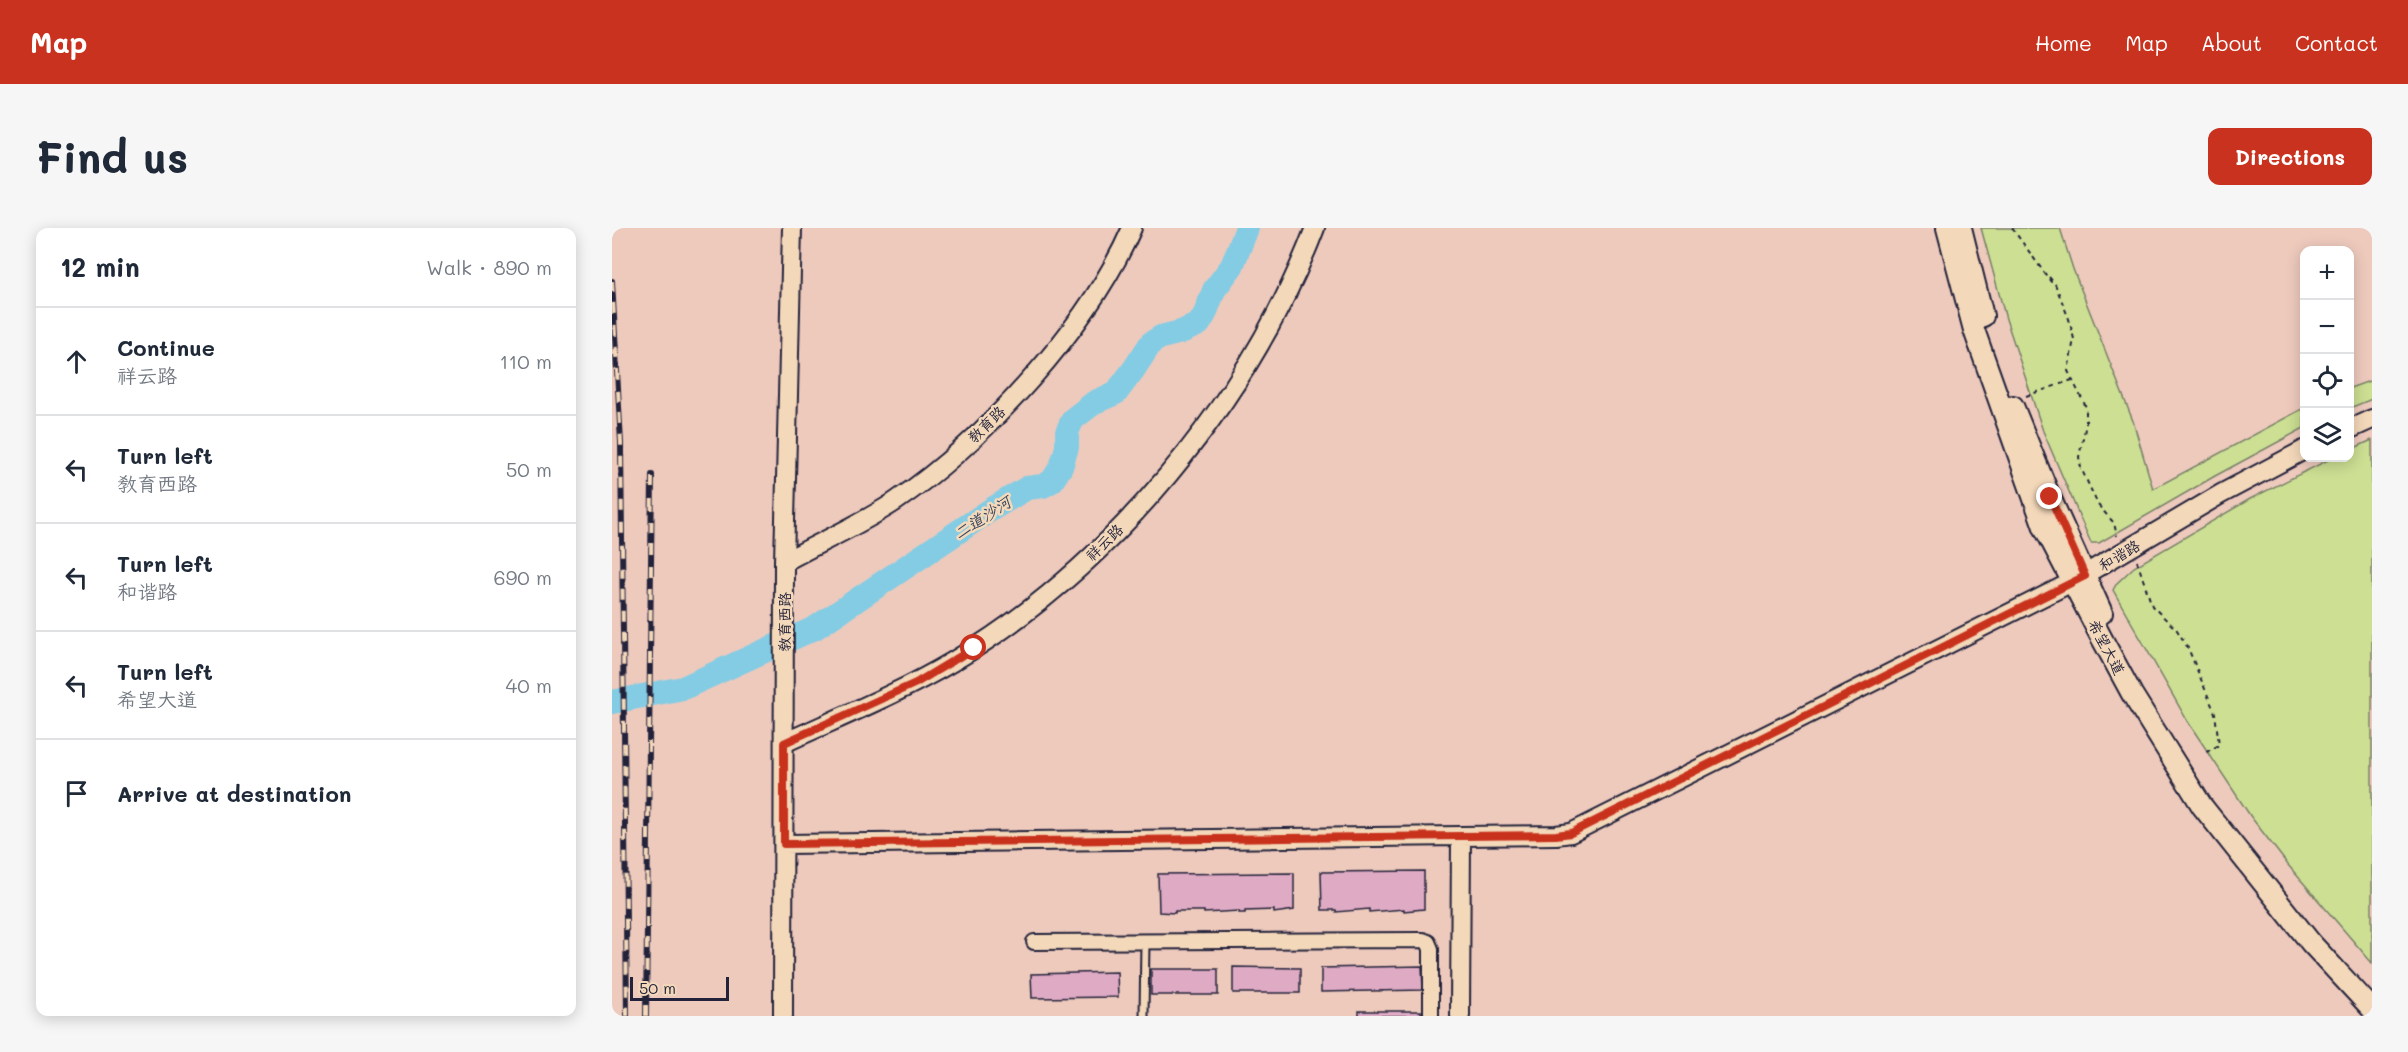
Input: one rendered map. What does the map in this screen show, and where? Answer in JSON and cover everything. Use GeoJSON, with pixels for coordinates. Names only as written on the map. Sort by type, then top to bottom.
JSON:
{"type":"FeatureCollection","features":[{"type":"Feature","properties":{"kind":"main road","name":"希望大道"},"geometry":{"type":"LineString","coordinates":[[1947,228],[1968,309],[2011,438],[2044,527],[2108,625],[2141,688],[2167,730],[2235,831],[2274,882],[2372,991]]}},
{"type":"Feature","properties":{"kind":"main road","name":"希望大道"},"geometry":{"type":"LineString","coordinates":[[1961,228],[1988,332],[2013,404],[2078,579],[2132,694],[2202,806],[2311,943],[2372,1009]]}},
{"type":"Feature","properties":{"kind":"street","name":"教育西路"},"geometry":{"type":"LineString","coordinates":[[783,1016],[784,562],[792,228]]}},
{"type":"Feature","properties":{"kind":"street","name":"教育路"},"geometry":{"type":"LineString","coordinates":[[784,562],[895,501],[952,458],[1047,361],[1102,286],[1132,228]]}},
{"type":"Feature","properties":{"kind":"street","name":"祥云路"},"geometry":{"type":"LineString","coordinates":[[784,743],[916,683],[974,648],[1056,587],[1124,524],[1183,458],[1230,391],[1278,313],[1315,228]]}},
{"type":"Feature","properties":{"kind":"street"},"geometry":{"type":"LineString","coordinates":[[2354,427],[2372,419]]}},
{"type":"Feature","properties":{"kind":"street","name":"和谐路"},"geometry":{"type":"LineString","coordinates":[[784,844],[1571,833],[2078,579],[2221,494],[2300,452]]}},
{"type":"Feature","properties":{"kind":"street"},"geometry":{"type":"LineString","coordinates":[[1460,1016],[1461,836]]}},
{"type":"Feature","properties":{"kind":"street"},"geometry":{"type":"LineString","coordinates":[[1034,942],[1423,940],[1428,942],[1431,949],[1431,1016]]}},
{"type":"Feature","properties":{"kind":"lane"},"geometry":{"type":"LineString","coordinates":[[1144,1016],[1145,941]]}},
{"type":"Feature","properties":{"kind":"path"},"geometry":{"type":"LineString","coordinates":[[2012,228],[2051,282],[2049,277],[2055,284],[2066,308],[2074,339],[2069,367],[2072,380],[2087,413],[2079,457],[2081,468],[2098,505],[2114,523],[2117,536]]}},
{"type":"Feature","properties":{"kind":"path"},"geometry":{"type":"LineString","coordinates":[[2026,396],[2072,380]]}},
{"type":"Feature","properties":{"kind":"path"},"geometry":{"type":"LineString","coordinates":[[2137,561],[2152,606],[2173,625],[2181,636],[2215,713],[2219,745],[2203,754]]}},
{"type":"Feature","properties":{"kind":"green space"},"geometry":{"type":"Polygon","coordinates":[[[1981,228],[2060,228],[2073,269],[2133,421],[2153,489],[2300,410],[2300,430],[2099,543],[2091,543],[2043,431],[2006,319],[1981,228]]]}},
{"type":"Feature","properties":{"kind":"green space"},"geometry":{"type":"Polygon","coordinates":[[[2372,380],[2372,399],[2354,406],[2354,387],[2372,380]]]}},
{"type":"Feature","properties":{"kind":"green space"},"geometry":{"type":"Polygon","coordinates":[[[2372,440],[2372,963],[2288,865],[2251,817],[2188,722],[2113,590],[2134,567],[2250,499],[2324,462],[2354,462],[2354,448],[2372,440]]]}},
{"type":"Feature","properties":{"kind":"building"},"geometry":{"type":"Polygon","coordinates":[[[1424,871],[1424,909],[1369,912],[1369,909],[1336,912],[1336,910],[1322,910],[1321,872],[1424,871]]]}},
{"type":"Feature","properties":{"kind":"building"},"geometry":{"type":"Polygon","coordinates":[[[1294,873],[1294,910],[1274,913],[1274,910],[1245,911],[1245,913],[1239,913],[1239,911],[1159,912],[1158,874],[1294,873]]]}},
{"type":"Feature","properties":{"kind":"building"},"geometry":{"type":"Polygon","coordinates":[[[1422,966],[1423,990],[1321,992],[1321,968],[1422,966]]]}},
{"type":"Feature","properties":{"kind":"building"},"geometry":{"type":"Polygon","coordinates":[[[1233,967],[1300,968],[1300,993],[1233,993],[1233,967]]]}},
{"type":"Feature","properties":{"kind":"building"},"geometry":{"type":"Polygon","coordinates":[[[1151,969],[1218,969],[1218,995],[1151,995],[1151,969]]]}},
{"type":"Feature","properties":{"kind":"building"},"geometry":{"type":"Polygon","coordinates":[[[1117,972],[1118,997],[1032,998],[1031,974],[1117,972]]]}},
{"type":"Feature","properties":{"kind":"building"},"geometry":{"type":"Polygon","coordinates":[[[1359,1011],[1421,1011],[1421,1016],[1359,1016],[1359,1011]]]}},
{"type":"Feature","properties":{"kind":"waterway","name":"二道沙河"},"geometry":{"type":"LineString","coordinates":[[612,702],[683,688],[815,628],[992,509],[1027,488],[1043,486],[1052,481],[1061,467],[1067,447],[1067,432],[1073,419],[1095,402],[1116,393],[1151,343],[1161,337],[1199,324],[1214,290],[1232,266],[1247,228]]}},
{"type":"Feature","properties":{"kind":"railway"},"geometry":{"type":"LineString","coordinates":[[612,281],[621,443],[627,1016]]}},
{"type":"Feature","properties":{"kind":"railway"},"geometry":{"type":"LineString","coordinates":[[646,1016],[652,475]]}},
{"type":"Feature","properties":{"kind":"route"},"geometry":{"type":"LineString","coordinates":[[974,648],[916,683],[784,743],[784,844],[1571,833],[2085,576],[2050,497]]}}]}
